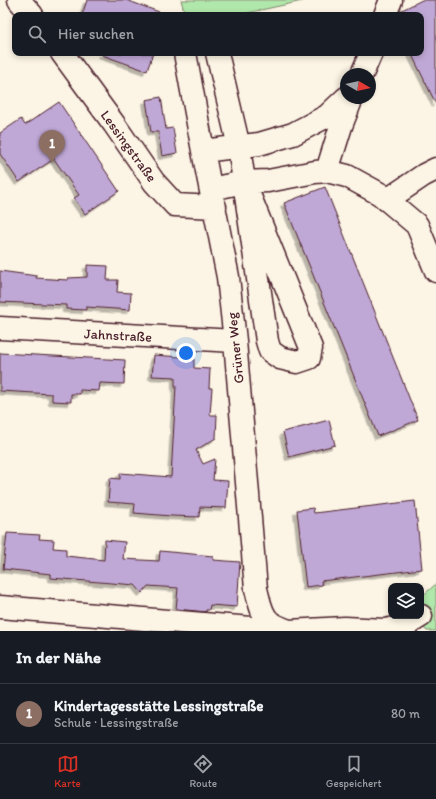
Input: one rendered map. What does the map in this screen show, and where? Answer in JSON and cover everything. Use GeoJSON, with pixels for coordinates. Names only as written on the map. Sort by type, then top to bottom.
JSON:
{"type":"FeatureCollection","features":[{"type":"Feature","properties":{"kind":"street"},"geometry":{"type":"LineString","coordinates":[[19,0],[29,12]]}},
{"type":"Feature","properties":{"kind":"street"},"geometry":{"type":"LineString","coordinates":[[386,12],[390,0]]}},
{"type":"Feature","properties":{"kind":"street","name":"Lessingstraße"},"geometry":{"type":"LineString","coordinates":[[64,56],[154,182],[175,204],[213,198],[244,182],[268,181],[315,172],[327,172],[347,176],[380,194],[417,225],[436,271]]}},
{"type":"Feature","properties":{"kind":"street","name":"Grüner Weg"},"geometry":{"type":"LineString","coordinates":[[186,56],[228,277],[236,341],[256,589],[259,601],[267,619],[271,623],[287,631]]}},
{"type":"Feature","properties":{"kind":"street"},"geometry":{"type":"LineString","coordinates":[[218,56],[239,147],[244,182],[267,341],[270,351],[280,358],[297,362],[309,358],[311,348],[244,182]]}},
{"type":"Feature","properties":{"kind":"street"},"geometry":{"type":"LineString","coordinates":[[365,68],[370,56]]}},
{"type":"Feature","properties":{"kind":"street"},"geometry":{"type":"LineString","coordinates":[[203,151],[259,144],[293,134],[328,116],[340,104]]}},
{"type":"Feature","properties":{"kind":"street"},"geometry":{"type":"LineString","coordinates":[[327,172],[350,104]]}},
{"type":"Feature","properties":{"kind":"street"},"geometry":{"type":"LineString","coordinates":[[387,200],[424,175],[436,169]]}},
{"type":"Feature","properties":{"kind":"street","name":"Jahnstraße"},"geometry":{"type":"LineString","coordinates":[[0,328],[236,341]]}},
{"type":"Feature","properties":{"kind":"street"},"geometry":{"type":"LineString","coordinates":[[424,614],[436,606]]}},
{"type":"Feature","properties":{"kind":"street"},"geometry":{"type":"LineString","coordinates":[[0,607],[287,631],[345,628],[385,630],[405,626],[416,619]]}},
{"type":"Feature","properties":{"kind":"green space"},"geometry":{"type":"Polygon","coordinates":[[[181,0],[307,0],[252,12],[184,12],[181,0]]]}},
{"type":"Feature","properties":{"kind":"green space"},"geometry":{"type":"Polygon","coordinates":[[[436,584],[436,631],[427,631],[414,619],[424,619],[424,594],[436,584]]]}},
{"type":"Feature","properties":{"kind":"building"},"geometry":{"type":"Polygon","coordinates":[[[87,0],[126,0],[159,12],[83,12],[87,0]]]}},
{"type":"Feature","properties":{"kind":"building"},"geometry":{"type":"Polygon","coordinates":[[[422,0],[436,0],[436,104],[412,56],[424,56],[424,12],[400,11],[422,0]]]}},
{"type":"Feature","properties":{"kind":"building"},"geometry":{"type":"Polygon","coordinates":[[[105,56],[152,56],[147,71],[105,56]]]}},
{"type":"Feature","properties":{"kind":"building"},"geometry":{"type":"Polygon","coordinates":[[[161,97],[166,129],[173,128],[177,153],[162,156],[158,132],[151,132],[146,100],[161,97]]]}},
{"type":"Feature","properties":{"kind":"building"},"geometry":{"type":"Polygon","coordinates":[[[59,102],[119,191],[85,214],[74,198],[79,195],[54,159],[19,182],[0,154],[0,133],[21,119],[25,125],[59,102]]]}},
{"type":"Feature","properties":{"kind":"building"},"geometry":{"type":"Polygon","coordinates":[[[325,187],[418,420],[378,436],[284,203],[325,187]]]}},
{"type":"Feature","properties":{"kind":"building"},"geometry":{"type":"Polygon","coordinates":[[[87,265],[108,266],[107,280],[118,280],[117,292],[131,293],[130,310],[86,307],[86,310],[66,309],[66,305],[0,302],[0,271],[37,276],[36,278],[68,280],[68,278],[87,277],[87,265]]]}},
{"type":"Feature","properties":{"kind":"building"},"geometry":{"type":"Polygon","coordinates":[[[0,353],[125,360],[124,384],[100,383],[99,391],[80,390],[80,394],[71,394],[71,402],[52,401],[52,394],[0,391],[0,353]]]}},
{"type":"Feature","properties":{"kind":"building"},"geometry":{"type":"Polygon","coordinates":[[[154,355],[194,358],[194,368],[210,369],[209,388],[212,388],[210,415],[217,415],[216,438],[196,450],[203,464],[215,459],[213,480],[228,481],[226,508],[200,507],[199,517],[171,516],[134,513],[135,504],[108,502],[110,478],[120,479],[120,473],[171,477],[176,386],[175,377],[152,376],[154,355]]]}},
{"type":"Feature","properties":{"kind":"building"},"geometry":{"type":"Polygon","coordinates":[[[329,420],[335,445],[289,457],[283,432],[329,420]]]}},
{"type":"Feature","properties":{"kind":"building"},"geometry":{"type":"Polygon","coordinates":[[[415,501],[422,569],[321,581],[322,585],[306,587],[297,510],[313,508],[314,513],[415,501]]]}},
{"type":"Feature","properties":{"kind":"building"},"geometry":{"type":"Polygon","coordinates":[[[7,533],[40,535],[39,539],[54,540],[53,548],[66,549],[66,556],[104,560],[105,540],[125,542],[123,559],[159,561],[160,551],[213,556],[213,560],[240,562],[237,607],[210,605],[209,610],[206,610],[206,612],[176,609],[178,588],[148,586],[142,593],[135,585],[51,578],[51,574],[3,569],[7,533]]]}},
{"type":"Feature","properties":{"kind":"place","name":"Kindertagesstätte Lessingstraße"},"geometry":{"type":"Point","coordinates":[52,163]}}]}
